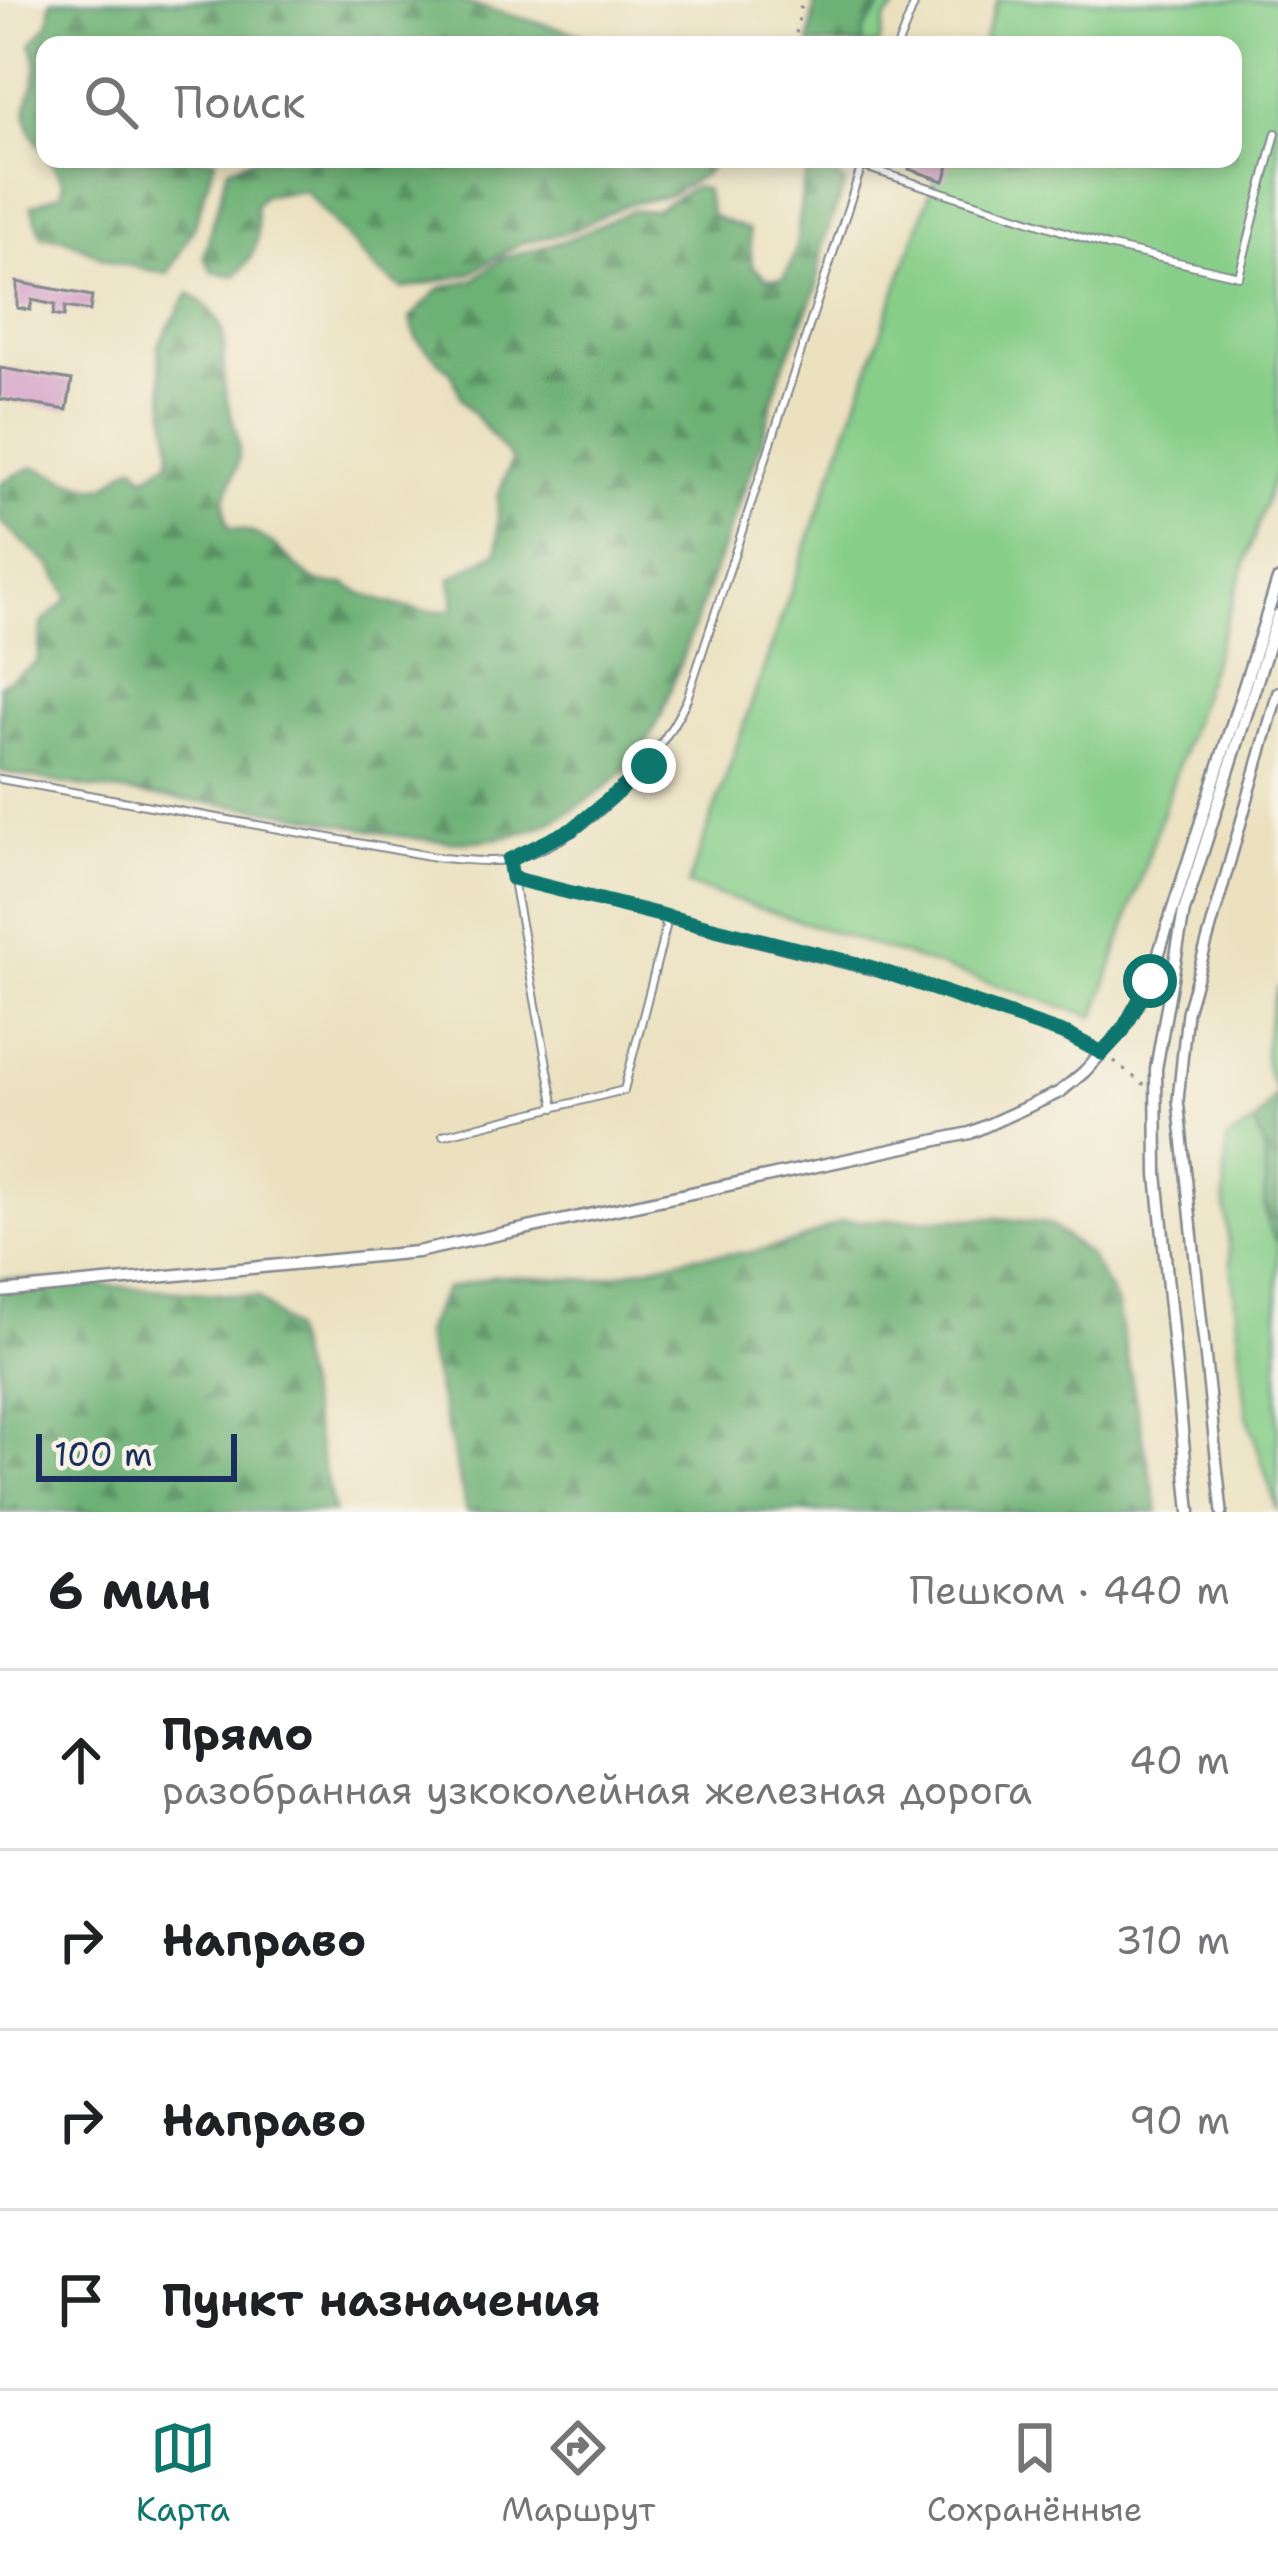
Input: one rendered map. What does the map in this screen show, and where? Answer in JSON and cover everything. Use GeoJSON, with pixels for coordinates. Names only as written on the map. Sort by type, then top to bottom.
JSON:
{"type":"FeatureCollection","features":[{"type":"Feature","properties":{"kind":"street"},"geometry":{"type":"LineString","coordinates":[[0,1292],[354,1260],[557,1226],[970,1133],[1060,1092],[1123,1030],[1150,981],[1278,580]]}},
{"type":"Feature","properties":{"kind":"street"},"geometry":{"type":"LineString","coordinates":[[1190,1512],[1157,1174],[1155,1091],[1179,930],[1278,616]]}},
{"type":"Feature","properties":{"kind":"street"},"geometry":{"type":"LineString","coordinates":[[1222,1512],[1178,1100],[1187,1012],[1278,692]]}},
{"type":"Feature","properties":{"kind":"lane"},"geometry":{"type":"LineString","coordinates":[[902,36],[916,0]]}},
{"type":"Feature","properties":{"kind":"lane"},"geometry":{"type":"LineString","coordinates":[[880,168],[1108,246],[1239,275],[1276,133]]}},
{"type":"Feature","properties":{"kind":"lane"},"geometry":{"type":"LineString","coordinates":[[0,778],[357,847],[509,860],[573,829],[619,796],[649,766],[672,732],[709,639],[861,168]]}},
{"type":"Feature","properties":{"kind":"lane"},"geometry":{"type":"LineString","coordinates":[[509,860],[555,1108]]}},
{"type":"Feature","properties":{"kind":"lane"},"geometry":{"type":"LineString","coordinates":[[512,878],[794,947],[945,990]]}},
{"type":"Feature","properties":{"kind":"lane"},"geometry":{"type":"LineString","coordinates":[[443,1135],[624,1090],[666,927],[662,918]]}},
{"type":"Feature","properties":{"kind":"path"},"geometry":{"type":"LineString","coordinates":[[796,36],[802,0]]}},
{"type":"Feature","properties":{"kind":"path"},"geometry":{"type":"LineString","coordinates":[[945,990],[1068,1035],[1155,1091]]}},
{"type":"Feature","properties":{"kind":"green space"},"geometry":{"type":"Polygon","coordinates":[[[51,0],[455,0],[587,36],[38,36],[49,23],[51,0]]]}},
{"type":"Feature","properties":{"kind":"green space"},"geometry":{"type":"Polygon","coordinates":[[[815,0],[887,0],[863,36],[810,36],[815,0]]]}},
{"type":"Feature","properties":{"kind":"green space"},"geometry":{"type":"Polygon","coordinates":[[[887,0],[904,0],[885,19],[881,36],[863,36],[887,0]]]}},
{"type":"Feature","properties":{"kind":"green space"},"geometry":{"type":"Polygon","coordinates":[[[998,0],[1278,0],[1278,464],[1095,1017],[688,885],[939,168],[1242,168],[1242,36],[985,36],[998,0]]]}},
{"type":"Feature","properties":{"kind":"green space"},"geometry":{"type":"Polygon","coordinates":[[[36,73],[36,139],[27,108],[36,73]]]}},
{"type":"Feature","properties":{"kind":"green space"},"geometry":{"type":"Polygon","coordinates":[[[55,168],[212,168],[195,225],[168,274],[109,261],[66,239],[42,236],[31,206],[62,193],[63,182],[55,168]]]}},
{"type":"Feature","properties":{"kind":"green space"},"geometry":{"type":"Polygon","coordinates":[[[228,168],[710,168],[667,196],[625,205],[569,232],[521,243],[469,274],[403,289],[376,270],[305,191],[264,195],[255,206],[253,253],[235,276],[212,272],[204,256],[228,168]]]}},
{"type":"Feature","properties":{"kind":"green space"},"geometry":{"type":"Polygon","coordinates":[[[826,168],[845,184],[822,246],[816,290],[780,374],[761,444],[660,718],[634,759],[602,790],[535,828],[497,839],[459,842],[0,771],[0,685],[37,663],[42,623],[69,598],[51,566],[0,521],[0,483],[32,467],[97,487],[135,465],[145,477],[170,461],[158,345],[189,293],[215,316],[224,338],[225,391],[239,447],[225,505],[229,528],[267,540],[313,579],[345,584],[399,606],[444,611],[454,608],[451,578],[498,551],[498,496],[512,460],[462,400],[452,374],[417,339],[410,319],[440,288],[473,280],[503,258],[570,239],[630,211],[655,210],[693,187],[705,189],[712,216],[749,230],[752,266],[767,278],[782,279],[796,249],[808,172],[826,168]]]}},
{"type":"Feature","properties":{"kind":"green space"},"geometry":{"type":"Polygon","coordinates":[[[1278,986],[1278,1092],[1265,1055],[1278,986]]]}},
{"type":"Feature","properties":{"kind":"green space"},"geometry":{"type":"Polygon","coordinates":[[[1278,1092],[1278,1243],[1266,1214],[1264,1156],[1255,1123],[1278,1092]]]}},
{"type":"Feature","properties":{"kind":"green space"},"geometry":{"type":"Polygon","coordinates":[[[1255,1123],[1264,1156],[1266,1214],[1278,1243],[1278,1512],[1247,1415],[1224,1197],[1227,1140],[1255,1123]]]}},
{"type":"Feature","properties":{"kind":"green space"},"geometry":{"type":"Polygon","coordinates":[[[998,1218],[1049,1224],[1090,1256],[1116,1302],[1158,1512],[467,1512],[424,1333],[445,1289],[495,1276],[596,1280],[694,1256],[747,1253],[795,1242],[843,1221],[998,1218]]]}},
{"type":"Feature","properties":{"kind":"green space"},"geometry":{"type":"Polygon","coordinates":[[[0,1278],[257,1297],[291,1329],[334,1512],[0,1512],[0,1278]]]}},
{"type":"Feature","properties":{"kind":"building"},"geometry":{"type":"Polygon","coordinates":[[[909,168],[948,168],[944,181],[909,168]]]}},
{"type":"Feature","properties":{"kind":"building"},"geometry":{"type":"Polygon","coordinates":[[[17,282],[92,296],[90,311],[65,307],[64,317],[53,315],[55,305],[32,300],[30,310],[17,308],[17,282]]]}},
{"type":"Feature","properties":{"kind":"building"},"geometry":{"type":"Polygon","coordinates":[[[0,368],[72,380],[67,410],[0,399],[0,368]]]}},
{"type":"Feature","properties":{"kind":"route"},"geometry":{"type":"LineString","coordinates":[[649,766],[619,796],[573,829],[509,860],[512,878],[873,968],[1068,1035],[1102,1053],[1123,1030],[1150,981]]}}]}
